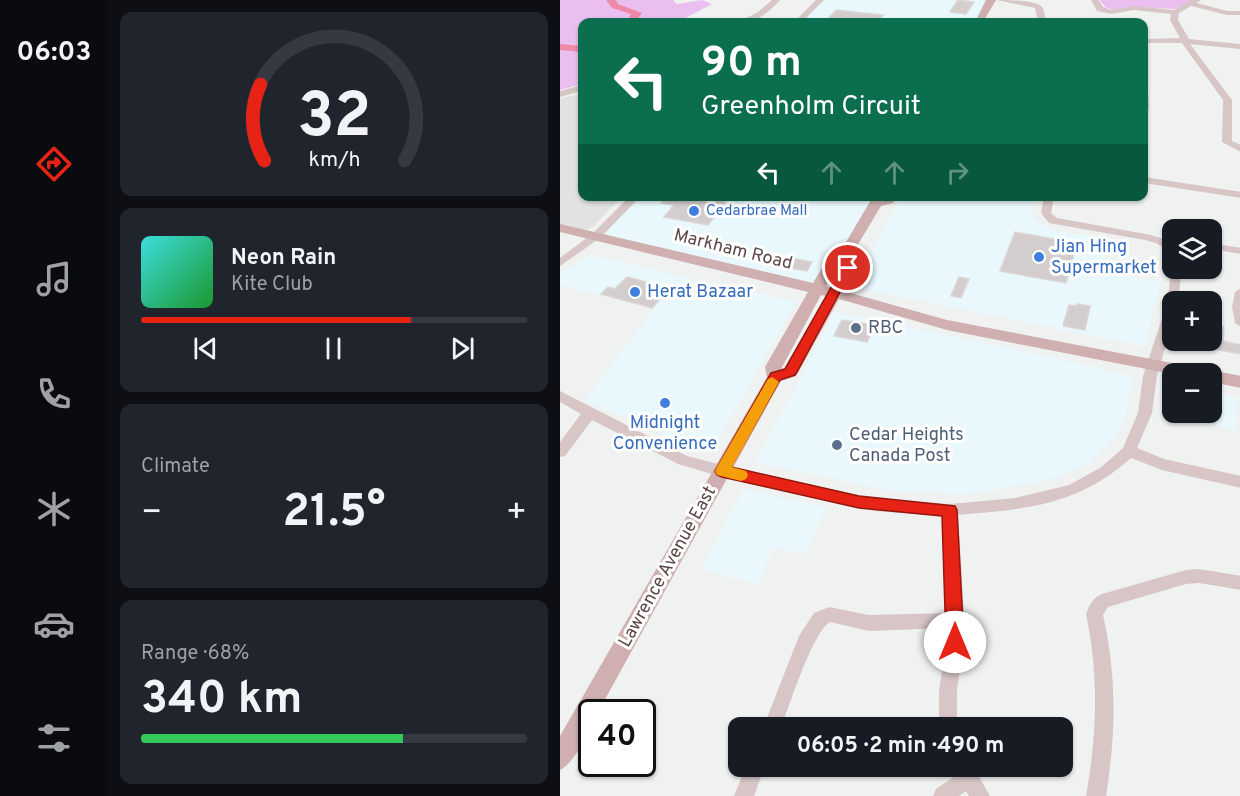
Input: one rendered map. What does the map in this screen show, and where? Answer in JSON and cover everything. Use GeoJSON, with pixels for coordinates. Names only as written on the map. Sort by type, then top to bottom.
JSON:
{"type":"FeatureCollection","features":[{"type":"Feature","properties":{"kind":"main road"},"geometry":{"type":"LineString","coordinates":[[981,18],[991,0]]}},
{"type":"Feature","properties":{"kind":"main road","name":"Lawrence Avenue East"},"geometry":{"type":"LineString","coordinates":[[560,758],[775,377],[773,367],[813,295],[830,266],[841,261],[873,201]]}},
{"type":"Feature","properties":{"kind":"main road","name":"Markham Road"},"geometry":{"type":"LineString","coordinates":[[560,228],[591,241],[689,268],[832,298],[874,313],[896,312],[947,325],[1162,367]]}},
{"type":"Feature","properties":{"kind":"main road","name":"Markham Road"},"geometry":{"type":"LineString","coordinates":[[560,237],[591,241]]}},
{"type":"Feature","properties":{"kind":"main road","name":"Lawrence Avenue East"},"geometry":{"type":"LineString","coordinates":[[775,377],[790,372],[848,269],[841,261]]}},
{"type":"Feature","properties":{"kind":"main road"},"geometry":{"type":"LineString","coordinates":[[1222,378],[1241,382]]}},
{"type":"Feature","properties":{"kind":"street"},"geometry":{"type":"LineString","coordinates":[[752,18],[761,14],[776,0]]}},
{"type":"Feature","properties":{"kind":"street"},"geometry":{"type":"LineString","coordinates":[[802,18],[820,0]]}},
{"type":"Feature","properties":{"kind":"street"},"geometry":{"type":"LineString","coordinates":[[1001,0],[1037,6],[1041,18]]}},
{"type":"Feature","properties":{"kind":"street"},"geometry":{"type":"LineString","coordinates":[[1095,0],[1100,9],[1107,11],[1134,8],[1175,12],[1194,2],[1226,13],[1241,13]]}},
{"type":"Feature","properties":{"kind":"street"},"geometry":{"type":"LineString","coordinates":[[1175,12],[1174,20],[1185,42],[1196,60],[1214,78],[1228,100],[1227,142],[1241,149]]}},
{"type":"Feature","properties":{"kind":"street"},"geometry":{"type":"LineString","coordinates":[[1226,13],[1227,17],[1241,20]]}},
{"type":"Feature","properties":{"kind":"street"},"geometry":{"type":"LineString","coordinates":[[1148,41],[1241,47]]}},
{"type":"Feature","properties":{"kind":"street"},"geometry":{"type":"LineString","coordinates":[[560,94],[578,89]]}},
{"type":"Feature","properties":{"kind":"street"},"geometry":{"type":"LineString","coordinates":[[1148,181],[1241,195]]}},
{"type":"Feature","properties":{"kind":"street"},"geometry":{"type":"LineString","coordinates":[[560,263],[591,241],[631,201]]}},
{"type":"Feature","properties":{"kind":"street"},"geometry":{"type":"LineString","coordinates":[[1048,201],[1046,213],[1054,221],[1147,237],[1162,243]]}},
{"type":"Feature","properties":{"kind":"street"},"geometry":{"type":"LineString","coordinates":[[1222,247],[1241,250]]}},
{"type":"Feature","properties":{"kind":"street"},"geometry":{"type":"LineString","coordinates":[[1241,292],[1238,307],[1241,323]]}},
{"type":"Feature","properties":{"kind":"street"},"geometry":{"type":"LineString","coordinates":[[560,396],[683,460],[722,471],[864,503],[950,510],[984,508],[1061,494],[1105,472],[1129,451],[1145,413],[1149,381],[1162,337]]}},
{"type":"Feature","properties":{"kind":"street"},"geometry":{"type":"LineString","coordinates":[[560,452],[590,413]]}},
{"type":"Feature","properties":{"kind":"street"},"geometry":{"type":"LineString","coordinates":[[1129,451],[1162,464],[1241,482]]}},
{"type":"Feature","properties":{"kind":"street"},"geometry":{"type":"LineString","coordinates":[[948,717],[947,683],[954,651],[955,620],[950,510]]}},
{"type":"Feature","properties":{"kind":"street"},"geometry":{"type":"LineString","coordinates":[[1096,796],[1107,726],[1105,668],[1094,614],[1098,607],[1102,602],[1186,577],[1199,576],[1241,583]]}},
{"type":"Feature","properties":{"kind":"street"},"geometry":{"type":"LineString","coordinates":[[776,717],[808,636],[820,618],[829,614],[869,623],[955,620]]}},
{"type":"Feature","properties":{"kind":"street"},"geometry":{"type":"LineString","coordinates":[[744,796],[752,777]]}},
{"type":"Feature","properties":{"kind":"street"},"geometry":{"type":"LineString","coordinates":[[942,796],[960,777]]}},
{"type":"Feature","properties":{"kind":"street"},"geometry":{"type":"LineString","coordinates":[[968,777],[980,796]]}},
{"type":"Feature","properties":{"kind":"shaded area"},"geometry":{"type":"Polygon","coordinates":[[[560,0],[673,0],[677,4],[702,0],[712,4],[686,18],[578,18],[578,85],[560,90],[560,0]]]}},
{"type":"Feature","properties":{"kind":"shaded area"},"geometry":{"type":"Polygon","coordinates":[[[820,0],[991,0],[981,18],[802,18],[820,0]]]}},
{"type":"Feature","properties":{"kind":"shaded area"},"geometry":{"type":"Polygon","coordinates":[[[1100,0],[1193,0],[1175,9],[1135,7],[1113,10],[1105,7],[1100,0]]]}},
{"type":"Feature","properties":{"kind":"shaded area"},"geometry":{"type":"Polygon","coordinates":[[[578,95],[578,201],[617,201],[594,226],[587,230],[560,225],[560,98],[578,95]]]}},
{"type":"Feature","properties":{"kind":"shaded area"},"geometry":{"type":"Polygon","coordinates":[[[632,201],[875,201],[876,203],[816,290],[596,236],[632,201]]]}},
{"type":"Feature","properties":{"kind":"shaded area"},"geometry":{"type":"Polygon","coordinates":[[[899,201],[1034,201],[1032,216],[1041,224],[1058,231],[1108,238],[1105,259],[1133,265],[1131,276],[1160,283],[1145,346],[853,287],[899,201]]]}},
{"type":"Feature","properties":{"kind":"shaded area"},"geometry":{"type":"Polygon","coordinates":[[[589,255],[796,302],[711,452],[692,447],[585,400],[654,309],[560,285],[560,275],[589,255]]]}},
{"type":"Feature","properties":{"kind":"shaded area"},"geometry":{"type":"Polygon","coordinates":[[[835,312],[1078,363],[1132,377],[1127,408],[1120,431],[1090,462],[1053,479],[967,494],[895,492],[756,462],[835,312]]]}},
{"type":"Feature","properties":{"kind":"shaded area"},"geometry":{"type":"Polygon","coordinates":[[[1222,393],[1238,397],[1235,430],[1203,423],[1222,423],[1222,393]]]}},
{"type":"Feature","properties":{"kind":"shaded area"},"geometry":{"type":"Polygon","coordinates":[[[744,488],[826,508],[805,554],[774,547],[757,584],[702,569],[744,488]]]}},
{"type":"Feature","properties":{"kind":"building"},"geometry":{"type":"Polygon","coordinates":[[[958,0],[974,2],[966,14],[950,12],[958,0]]]}},
{"type":"Feature","properties":{"kind":"building"},"geometry":{"type":"Polygon","coordinates":[[[836,10],[883,15],[881,18],[829,18],[836,10]]]}},
{"type":"Feature","properties":{"kind":"building","name":"Cedarbrae Mall"},"geometry":{"type":"Polygon","coordinates":[[[662,201],[726,201],[708,225],[664,217],[674,205],[661,203],[662,201]]]}},
{"type":"Feature","properties":{"kind":"building","name":"Jian Hing Supermarket"},"geometry":{"type":"Polygon","coordinates":[[[1015,232],[1077,243],[1066,283],[1000,271],[1015,232]]]}},
{"type":"Feature","properties":{"kind":"building"},"geometry":{"type":"Polygon","coordinates":[[[789,258],[812,262],[807,271],[784,267],[789,258]]]}},
{"type":"Feature","properties":{"kind":"building","name":"Herat Bazaar"},"geometry":{"type":"Polygon","coordinates":[[[627,277],[670,288],[652,308],[601,294],[608,287],[615,289],[627,277]]]}},
{"type":"Feature","properties":{"kind":"building"},"geometry":{"type":"Polygon","coordinates":[[[959,277],[969,279],[961,298],[951,296],[959,277]]]}},
{"type":"Feature","properties":{"kind":"building"},"geometry":{"type":"Polygon","coordinates":[[[1077,304],[1090,306],[1085,330],[1063,326],[1069,305],[1077,306],[1077,304]]]}},
{"type":"Feature","properties":{"kind":"building","name":"RBC"},"geometry":{"type":"Polygon","coordinates":[[[842,320],[875,325],[867,342],[834,336],[842,320]]]}},
{"type":"Feature","properties":{"kind":"building"},"geometry":{"type":"Polygon","coordinates":[[[1222,326],[1224,327],[1223,341],[1241,345],[1241,354],[1222,351],[1222,326]]]}},
{"type":"Feature","properties":{"kind":"waterway"},"geometry":{"type":"LineString","coordinates":[[611,0],[615,6],[637,13],[634,18]]}},
{"type":"Feature","properties":{"kind":"waterway"},"geometry":{"type":"LineString","coordinates":[[560,47],[578,49]]}},
{"type":"Feature","properties":{"kind":"slow traffic"},"geometry":{"type":"LineString","coordinates":[[741,475],[722,471],[772,382]]}},
{"type":"Feature","properties":{"kind":"place","name":"Cedarbrae Mall"},"geometry":{"type":"Point","coordinates":[694,211]}},
{"type":"Feature","properties":{"kind":"place","name":"Jian Hing Supermarket"},"geometry":{"type":"Point","coordinates":[1039,257]}},
{"type":"Feature","properties":{"kind":"place","name":"Herat Bazaar"},"geometry":{"type":"Point","coordinates":[635,292]}},
{"type":"Feature","properties":{"kind":"place","name":"RBC"},"geometry":{"type":"Point","coordinates":[856,328]}},
{"type":"Feature","properties":{"kind":"place","name":"Midnight Convenience"},"geometry":{"type":"Point","coordinates":[665,403]}},
{"type":"Feature","properties":{"kind":"place","name":"Cedar Heights Canada Post"},"geometry":{"type":"Point","coordinates":[837,445]}},
{"type":"Feature","properties":{"kind":"route"},"geometry":{"type":"LineString","coordinates":[[848,268],[790,372],[775,377],[722,471],[843,500],[921,510],[950,510],[955,642]]}}]}
